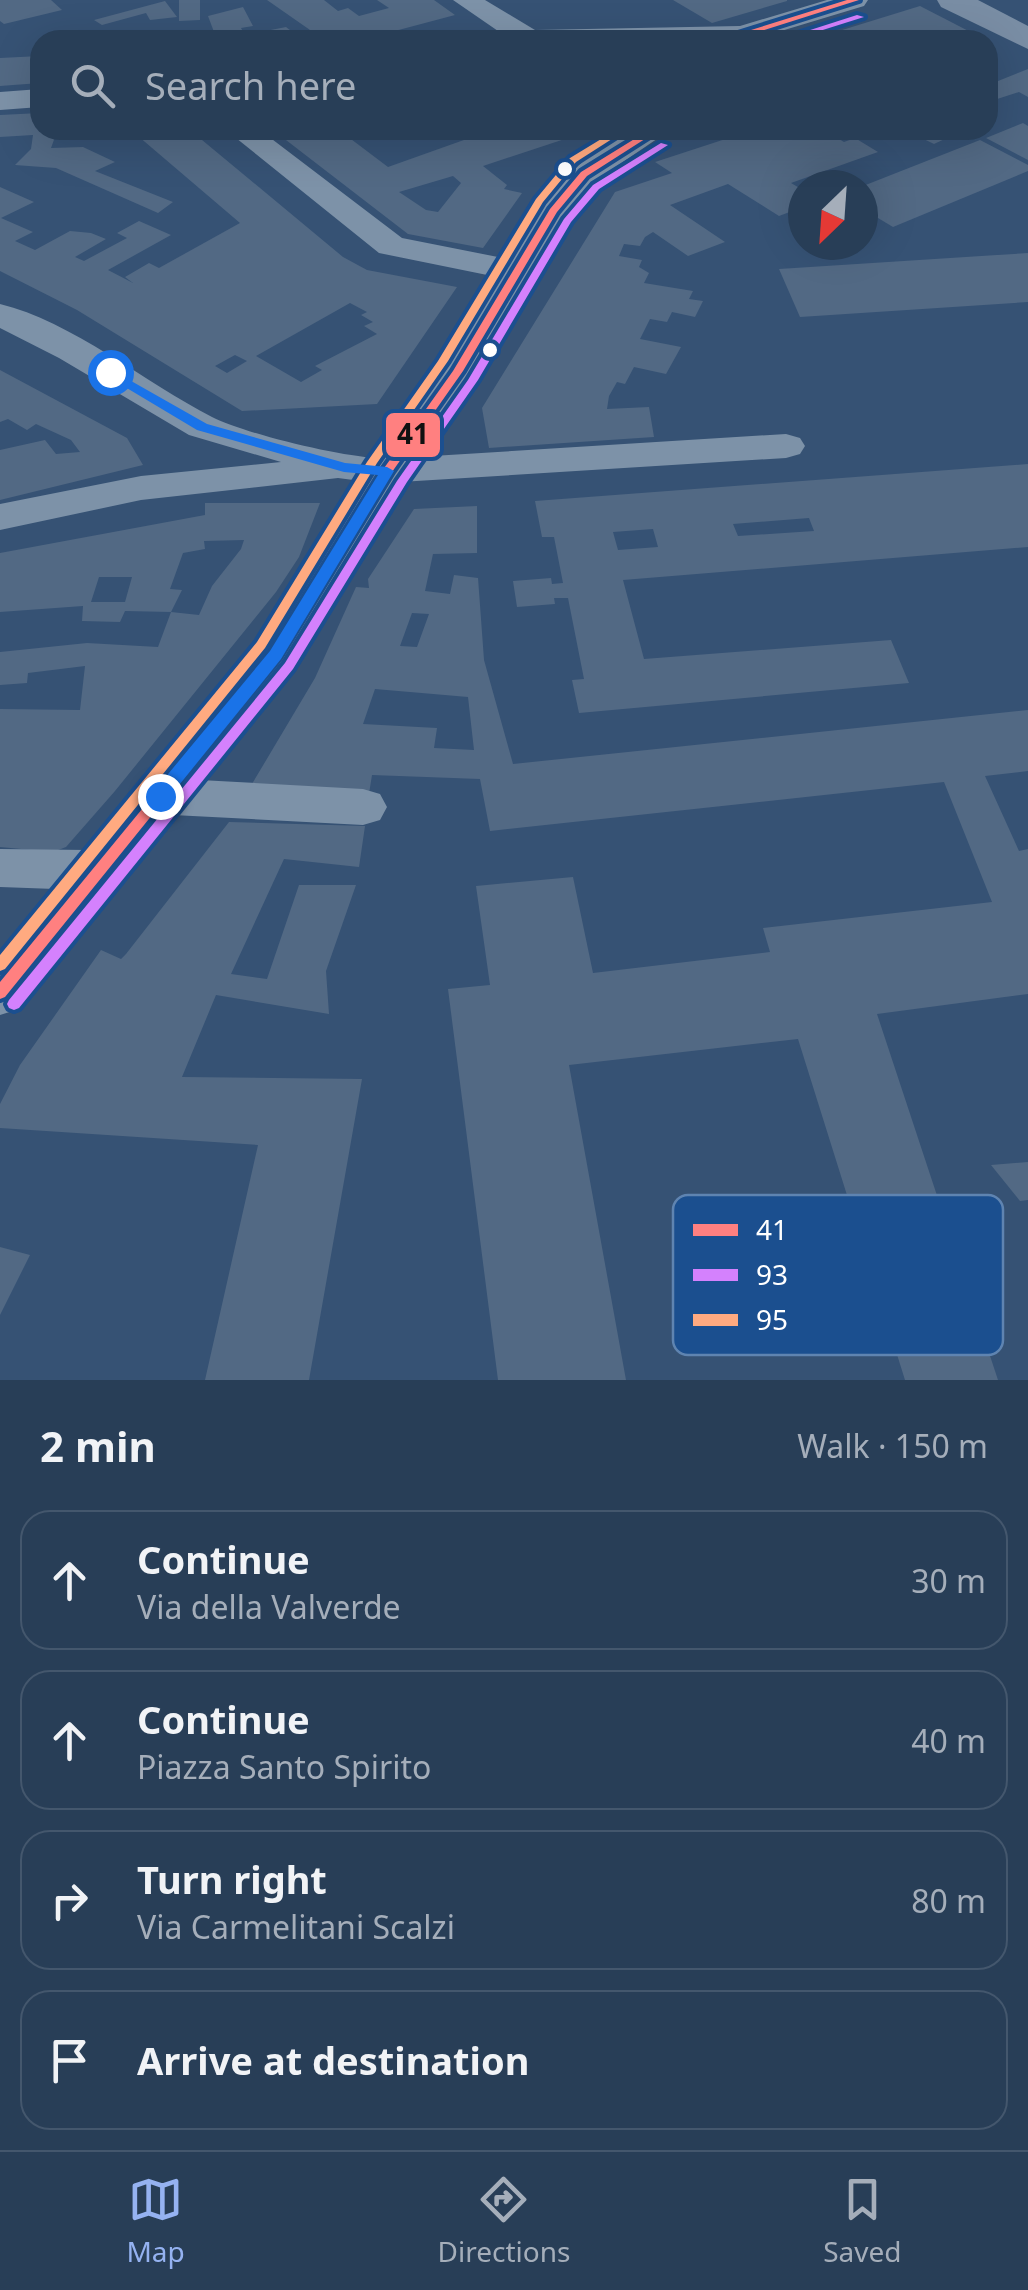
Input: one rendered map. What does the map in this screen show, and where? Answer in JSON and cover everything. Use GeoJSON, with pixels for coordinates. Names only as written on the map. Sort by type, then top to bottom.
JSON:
{"type":"FeatureCollection","features":[{"type":"Feature","properties":{"kind":"street"},"geometry":{"type":"LineString","coordinates":[[763,30],[856,0]]}},
{"type":"Feature","properties":{"kind":"street"},"geometry":{"type":"LineString","coordinates":[[953,0],[1028,39]]}},
{"type":"Feature","properties":{"kind":"street"},"geometry":{"type":"LineString","coordinates":[[474,5],[515,30]]}},
{"type":"Feature","properties":{"kind":"street"},"geometry":{"type":"LineString","coordinates":[[466,30],[480,19],[474,5]]}},
{"type":"Feature","properties":{"kind":"street"},"geometry":{"type":"LineString","coordinates":[[0,101],[30,99]]}},
{"type":"Feature","properties":{"kind":"street"},"geometry":{"type":"LineString","coordinates":[[253,140],[391,246],[516,270]]}},
{"type":"Feature","properties":{"kind":"street"},"geometry":{"type":"LineString","coordinates":[[0,993],[275,655],[366,470],[458,371],[552,211],[584,174],[638,140]]}},
{"type":"Feature","properties":{"kind":"street"},"geometry":{"type":"LineString","coordinates":[[0,314],[72,350],[202,427],[366,470]]}},
{"type":"Feature","properties":{"kind":"street"},"geometry":{"type":"LineString","coordinates":[[141,488],[188,464],[202,427]]}},
{"type":"Feature","properties":{"kind":"street"},"geometry":{"type":"LineString","coordinates":[[0,517],[141,488],[366,470],[786,446]]}},
{"type":"Feature","properties":{"kind":"street"},"geometry":{"type":"LineString","coordinates":[[160,796],[363,807]]}},
{"type":"Feature","properties":{"kind":"street"},"geometry":{"type":"LineString","coordinates":[[0,868],[100,870]]}},
{"type":"Feature","properties":{"kind":"building"},"geometry":{"type":"Polygon","coordinates":[[[0,0],[51,0],[62,10],[4,24],[0,21],[0,0]]]}},
{"type":"Feature","properties":{"kind":"building"},"geometry":{"type":"Polygon","coordinates":[[[179,0],[200,0],[200,20],[179,21],[179,0]]]}},
{"type":"Feature","properties":{"kind":"building"},"geometry":{"type":"Polygon","coordinates":[[[267,0],[324,0],[338,11],[348,8],[359,16],[389,8],[377,0],[434,0],[455,15],[399,30],[310,30],[267,0]]]}},
{"type":"Feature","properties":{"kind":"building"},"geometry":{"type":"Polygon","coordinates":[[[673,0],[787,0],[787,1],[712,23],[673,0]]]}},
{"type":"Feature","properties":{"kind":"building"},"geometry":{"type":"Polygon","coordinates":[[[165,1],[177,17],[150,20],[146,13],[102,25],[94,20],[165,1]]]}},
{"type":"Feature","properties":{"kind":"building"},"geometry":{"type":"Polygon","coordinates":[[[920,6],[967,30],[842,30],[920,6]]]}},
{"type":"Feature","properties":{"kind":"building"},"geometry":{"type":"Polygon","coordinates":[[[243,7],[253,26],[213,30],[208,16],[243,7]]]}},
{"type":"Feature","properties":{"kind":"building"},"geometry":{"type":"Polygon","coordinates":[[[30,56],[30,84],[0,86],[0,58],[30,56]]]}},
{"type":"Feature","properties":{"kind":"building"},"geometry":{"type":"Polygon","coordinates":[[[1028,69],[1028,97],[1019,92],[998,99],[998,81],[1028,69]]]}},
{"type":"Feature","properties":{"kind":"building"},"geometry":{"type":"Polygon","coordinates":[[[30,114],[30,135],[0,137],[0,115],[30,114]]]}},
{"type":"Feature","properties":{"kind":"building"},"geometry":{"type":"Polygon","coordinates":[[[1023,123],[1028,126],[1028,160],[990,140],[998,140],[998,133],[1023,123]]]}},
{"type":"Feature","properties":{"kind":"building"},"geometry":{"type":"Polygon","coordinates":[[[32,140],[54,140],[51,148],[83,147],[115,162],[95,171],[173,202],[158,213],[56,168],[15,165],[31,149],[32,140]]]}},
{"type":"Feature","properties":{"kind":"building"},"geometry":{"type":"Polygon","coordinates":[[[143,140],[202,140],[343,257],[367,270],[457,287],[377,404],[242,411],[77,310],[0,271],[0,187],[34,202],[1,218],[33,232],[15,241],[35,250],[70,231],[106,239],[75,257],[84,261],[127,238],[117,233],[139,221],[171,235],[108,270],[133,283],[125,277],[149,263],[159,268],[240,223],[143,140]],[[350,303],[256,356],[301,382],[322,370],[315,366],[377,334],[364,326],[373,322],[361,315],[367,312],[350,303]],[[235,355],[215,366],[227,373],[247,361],[235,355]]]}},
{"type":"Feature","properties":{"kind":"building"},"geometry":{"type":"Polygon","coordinates":[[[286,140],[352,140],[388,167],[464,140],[562,140],[483,166],[507,185],[504,189],[522,193],[483,248],[408,234],[286,140]],[[453,176],[399,192],[426,210],[438,212],[461,183],[453,176]]]}},
{"type":"Feature","properties":{"kind":"building"},"geometry":{"type":"Polygon","coordinates":[[[722,140],[858,140],[878,152],[827,170],[788,170],[788,213],[779,216],[728,184],[670,205],[725,242],[688,256],[653,232],[640,246],[624,244],[619,256],[642,260],[639,267],[649,273],[644,283],[693,291],[689,299],[703,301],[695,317],[672,312],[667,322],[650,319],[640,339],[681,347],[666,374],[634,367],[625,384],[617,382],[609,396],[607,409],[649,407],[654,437],[489,448],[482,408],[615,192],[672,173],[655,162],[722,140]]]}},
{"type":"Feature","properties":{"kind":"building"},"geometry":{"type":"Polygon","coordinates":[[[980,140],[1028,165],[1028,171],[893,227],[878,218],[878,180],[980,140]]]}},
{"type":"Feature","properties":{"kind":"building"},"geometry":{"type":"Polygon","coordinates":[[[1028,253],[1028,302],[800,317],[779,269],[1028,253]]]}},
{"type":"Feature","properties":{"kind":"building"},"geometry":{"type":"Polygon","coordinates":[[[0,370],[127,438],[143,465],[0,500],[0,450],[45,440],[56,454],[80,452],[71,440],[36,424],[27,430],[8,419],[0,422],[0,370]]]}},
{"type":"Feature","properties":{"kind":"building"},"geometry":{"type":"Polygon","coordinates":[[[1028,464],[1028,547],[623,580],[644,659],[891,640],[909,683],[579,713],[572,680],[584,679],[568,598],[554,598],[555,604],[517,607],[513,581],[551,578],[552,584],[563,583],[554,537],[542,537],[535,501],[1028,464]],[[809,518],[733,524],[738,536],[814,531],[809,518]],[[653,529],[613,532],[618,550],[658,547],[653,529]]]}},
{"type":"Feature","properties":{"kind":"building"},"geometry":{"type":"Polygon","coordinates":[[[205,503],[320,503],[299,557],[276,592],[66,847],[53,852],[0,847],[0,709],[80,710],[85,666],[28,673],[27,683],[0,685],[0,652],[87,643],[158,647],[171,612],[125,611],[120,622],[82,621],[83,606],[0,612],[0,553],[205,515],[205,503]],[[244,540],[204,541],[205,549],[183,553],[170,589],[182,590],[171,612],[199,615],[212,586],[244,540]],[[99,577],[91,602],[125,602],[132,577],[99,577]]]}},
{"type":"Feature","properties":{"kind":"building"},"geometry":{"type":"Polygon","coordinates":[[[477,506],[477,553],[433,554],[425,591],[450,594],[454,575],[478,578],[484,660],[513,764],[1028,710],[1028,771],[985,776],[1019,851],[1028,849],[1028,994],[877,1014],[937,1195],[847,1195],[798,1039],[569,1065],[626,1380],[498,1380],[448,989],[490,985],[476,886],[573,877],[593,973],[770,952],[763,928],[992,902],[944,782],[490,831],[480,779],[372,775],[368,800],[246,794],[315,678],[356,587],[369,588],[368,579],[414,509],[477,506]],[[412,613],[400,646],[417,647],[429,614],[412,613]],[[375,689],[363,724],[437,728],[434,748],[474,750],[468,697],[375,689]]]}},
{"type":"Feature","properties":{"kind":"building"},"geometry":{"type":"Polygon","coordinates":[[[229,822],[365,826],[359,867],[284,859],[231,974],[267,979],[299,885],[356,885],[326,971],[329,1014],[216,995],[182,1077],[362,1079],[309,1380],[205,1380],[258,1145],[0,1128],[0,1104],[20,1065],[101,950],[121,959],[126,954],[229,822]]]}},
{"type":"Feature","properties":{"kind":"building"},"geometry":{"type":"Polygon","coordinates":[[[1028,1162],[1028,1200],[1020,1201],[991,1165],[1028,1162]]]}},
{"type":"Feature","properties":{"kind":"building"},"geometry":{"type":"Polygon","coordinates":[[[0,1247],[30,1255],[0,1315],[0,1247]]]}},
{"type":"Feature","properties":{"kind":"building"},"geometry":{"type":"Polygon","coordinates":[[[897,1355],[990,1355],[998,1380],[905,1380],[897,1355]]]}},
{"type":"Feature","properties":{"kind":"transit line","name":"41"},"geometry":{"type":"LineString","coordinates":[[755,30],[855,0]]}},
{"type":"Feature","properties":{"kind":"transit line","name":"93"},"geometry":{"type":"LineString","coordinates":[[816,30],[860,17]]}},
{"type":"Feature","properties":{"kind":"transit line","name":"95"},"geometry":{"type":"LineString","coordinates":[[0,965],[261,645],[372,462],[443,361],[539,201],[573,160],[606,140]]}},
{"type":"Feature","properties":{"kind":"transit line","name":"41"},"geometry":{"type":"LineString","coordinates":[[0,993],[275,655],[387,471],[458,371],[553,211],[584,174],[639,140]]}},
{"type":"Feature","properties":{"kind":"transit line","name":"93"},"geometry":{"type":"LineString","coordinates":[[14,1004],[289,666],[402,481],[473,380],[567,221],[596,187],[664,145]]}},
{"type":"Feature","properties":{"kind":"route"},"geometry":{"type":"LineString","coordinates":[[110,372],[202,427],[344,468],[387,471],[275,655],[160,796]]}}]}
